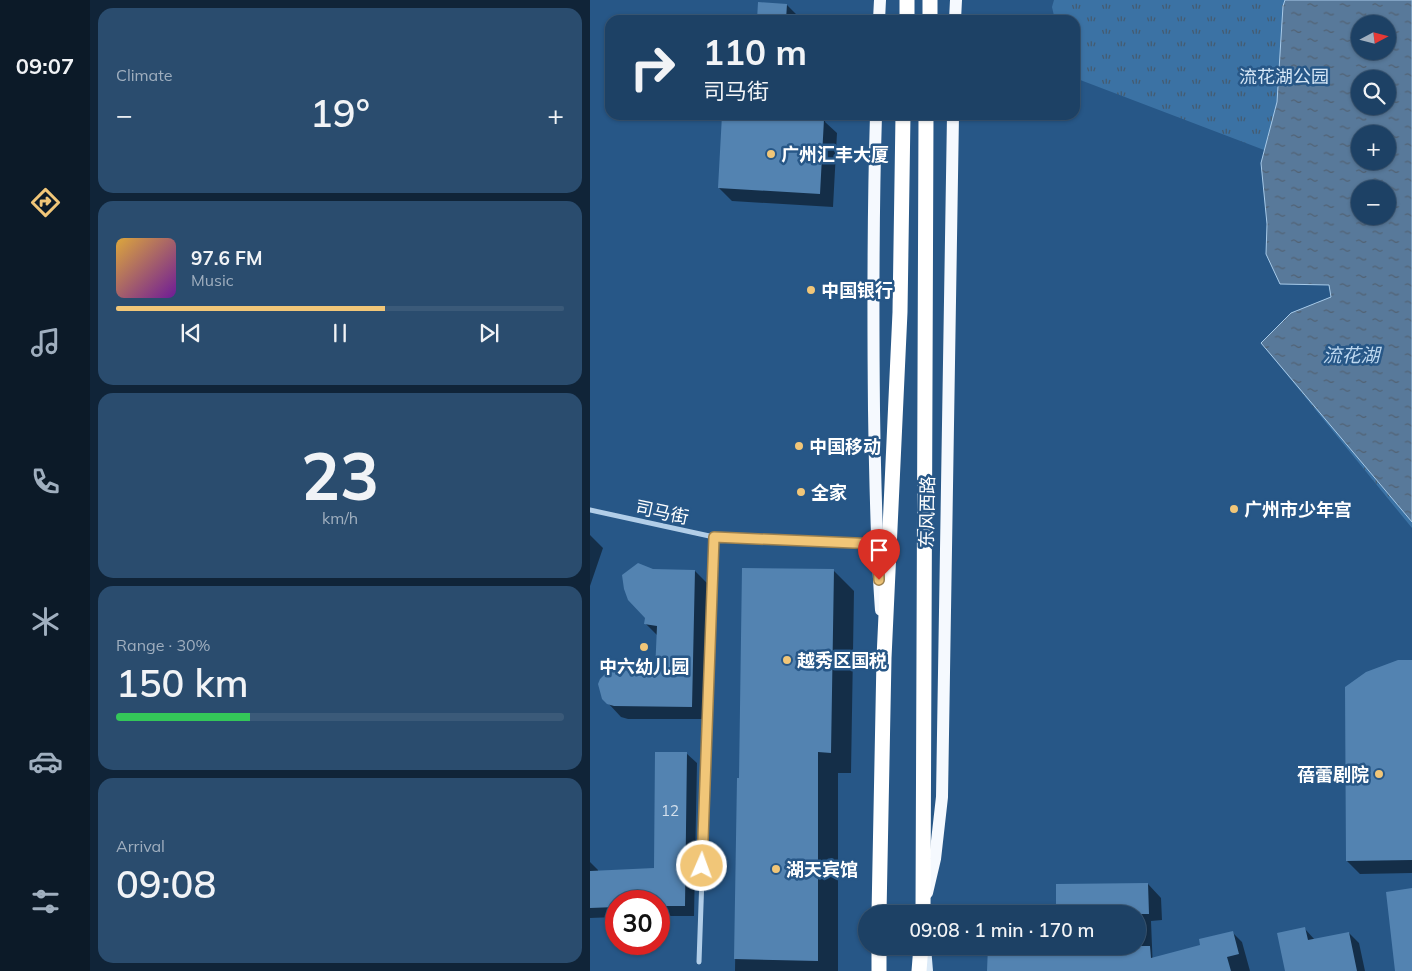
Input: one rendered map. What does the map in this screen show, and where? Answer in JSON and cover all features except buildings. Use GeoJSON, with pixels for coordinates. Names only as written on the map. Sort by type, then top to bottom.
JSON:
{"type":"FeatureCollection","features":[{"type":"Feature","properties":{"kind":"highway"},"geometry":{"type":"LineString","coordinates":[[907,0],[907,15]]}},
{"type":"Feature","properties":{"kind":"highway"},"geometry":{"type":"LineString","coordinates":[[930,0],[930,15]]}},
{"type":"Feature","properties":{"kind":"highway","name":"东风西路"},"geometry":{"type":"LineString","coordinates":[[879,905],[884,658],[900,312],[903,120]]}},
{"type":"Feature","properties":{"kind":"highway","name":"东风西路"},"geometry":{"type":"LineString","coordinates":[[924,905],[926,120]]}},
{"type":"Feature","properties":{"kind":"highway"},"geometry":{"type":"LineString","coordinates":[[879,955],[879,971]]}},
{"type":"Feature","properties":{"kind":"highway"},"geometry":{"type":"LineString","coordinates":[[919,971],[920,955]]}},
{"type":"Feature","properties":{"kind":"main road"},"geometry":{"type":"LineString","coordinates":[[879,15],[880,0]]}},
{"type":"Feature","properties":{"kind":"main road"},"geometry":{"type":"LineString","coordinates":[[955,15],[956,0]]}},
{"type":"Feature","properties":{"kind":"main road","name":"东风西路"},"geometry":{"type":"LineString","coordinates":[[876,120],[873,211],[873,337],[878,544],[884,658]]}},
{"type":"Feature","properties":{"kind":"main road","name":"东风西路"},"geometry":{"type":"LineString","coordinates":[[925,905],[935,859],[942,797],[953,120]]}},
{"type":"Feature","properties":{"kind":"main road"},"geometry":{"type":"LineString","coordinates":[[927,955],[928,971]]}},
{"type":"Feature","properties":{"kind":"street","name":"司马街"},"geometry":{"type":"LineString","coordinates":[[590,510],[714,537],[878,544]]}},
{"type":"Feature","properties":{"kind":"street"},"geometry":{"type":"LineString","coordinates":[[699,962],[714,537]]}},
{"type":"Feature","properties":{"kind":"green space","name":"流花湖"},"geometry":{"type":"Polygon","coordinates":[[[1054,0],[1412,0],[1412,528],[1261,343],[1291,313],[1331,297],[1329,285],[1280,284],[1266,254],[1272,153],[1080,80],[1080,15],[1054,15],[1052,7],[1054,0]]]}},
{"type":"Feature","properties":{"kind":"water","name":"流花湖"},"geometry":{"type":"Polygon","coordinates":[[[1285,0],[1412,0],[1412,522],[1261,343],[1291,313],[1331,297],[1329,285],[1280,284],[1266,254],[1267,224],[1261,163],[1277,102],[1283,6],[1285,0]]]}},
{"type":"Feature","properties":{"kind":"place","name":"广州汇丰大厦"},"geometry":{"type":"Point","coordinates":[771,154]}},
{"type":"Feature","properties":{"kind":"place","name":"中国银行"},"geometry":{"type":"Point","coordinates":[811,290]}},
{"type":"Feature","properties":{"kind":"place","name":"中国移动"},"geometry":{"type":"Point","coordinates":[799,446]}},
{"type":"Feature","properties":{"kind":"place","name":"全家"},"geometry":{"type":"Point","coordinates":[801,492]}},
{"type":"Feature","properties":{"kind":"place","name":"广州市少年宫"},"geometry":{"type":"Point","coordinates":[1234,509]}},
{"type":"Feature","properties":{"kind":"place","name":"中六幼儿园"},"geometry":{"type":"Point","coordinates":[644,647]}},
{"type":"Feature","properties":{"kind":"place","name":"越秀区国税"},"geometry":{"type":"Point","coordinates":[787,660]}},
{"type":"Feature","properties":{"kind":"place","name":"蓓蕾剧院"},"geometry":{"type":"Point","coordinates":[1379,774]}},
{"type":"Feature","properties":{"kind":"place","name":"湖天宾馆"},"geometry":{"type":"Point","coordinates":[776,869]}},
{"type":"Feature","properties":{"kind":"route"},"geometry":{"type":"LineString","coordinates":[[702,866],[714,537],[878,544],[879,580]]}},
{"type":"Feature","properties":{"kind":"park label","name":"流花湖公园"},"geometry":{"type":"Point","coordinates":[1284,76]}}]}
